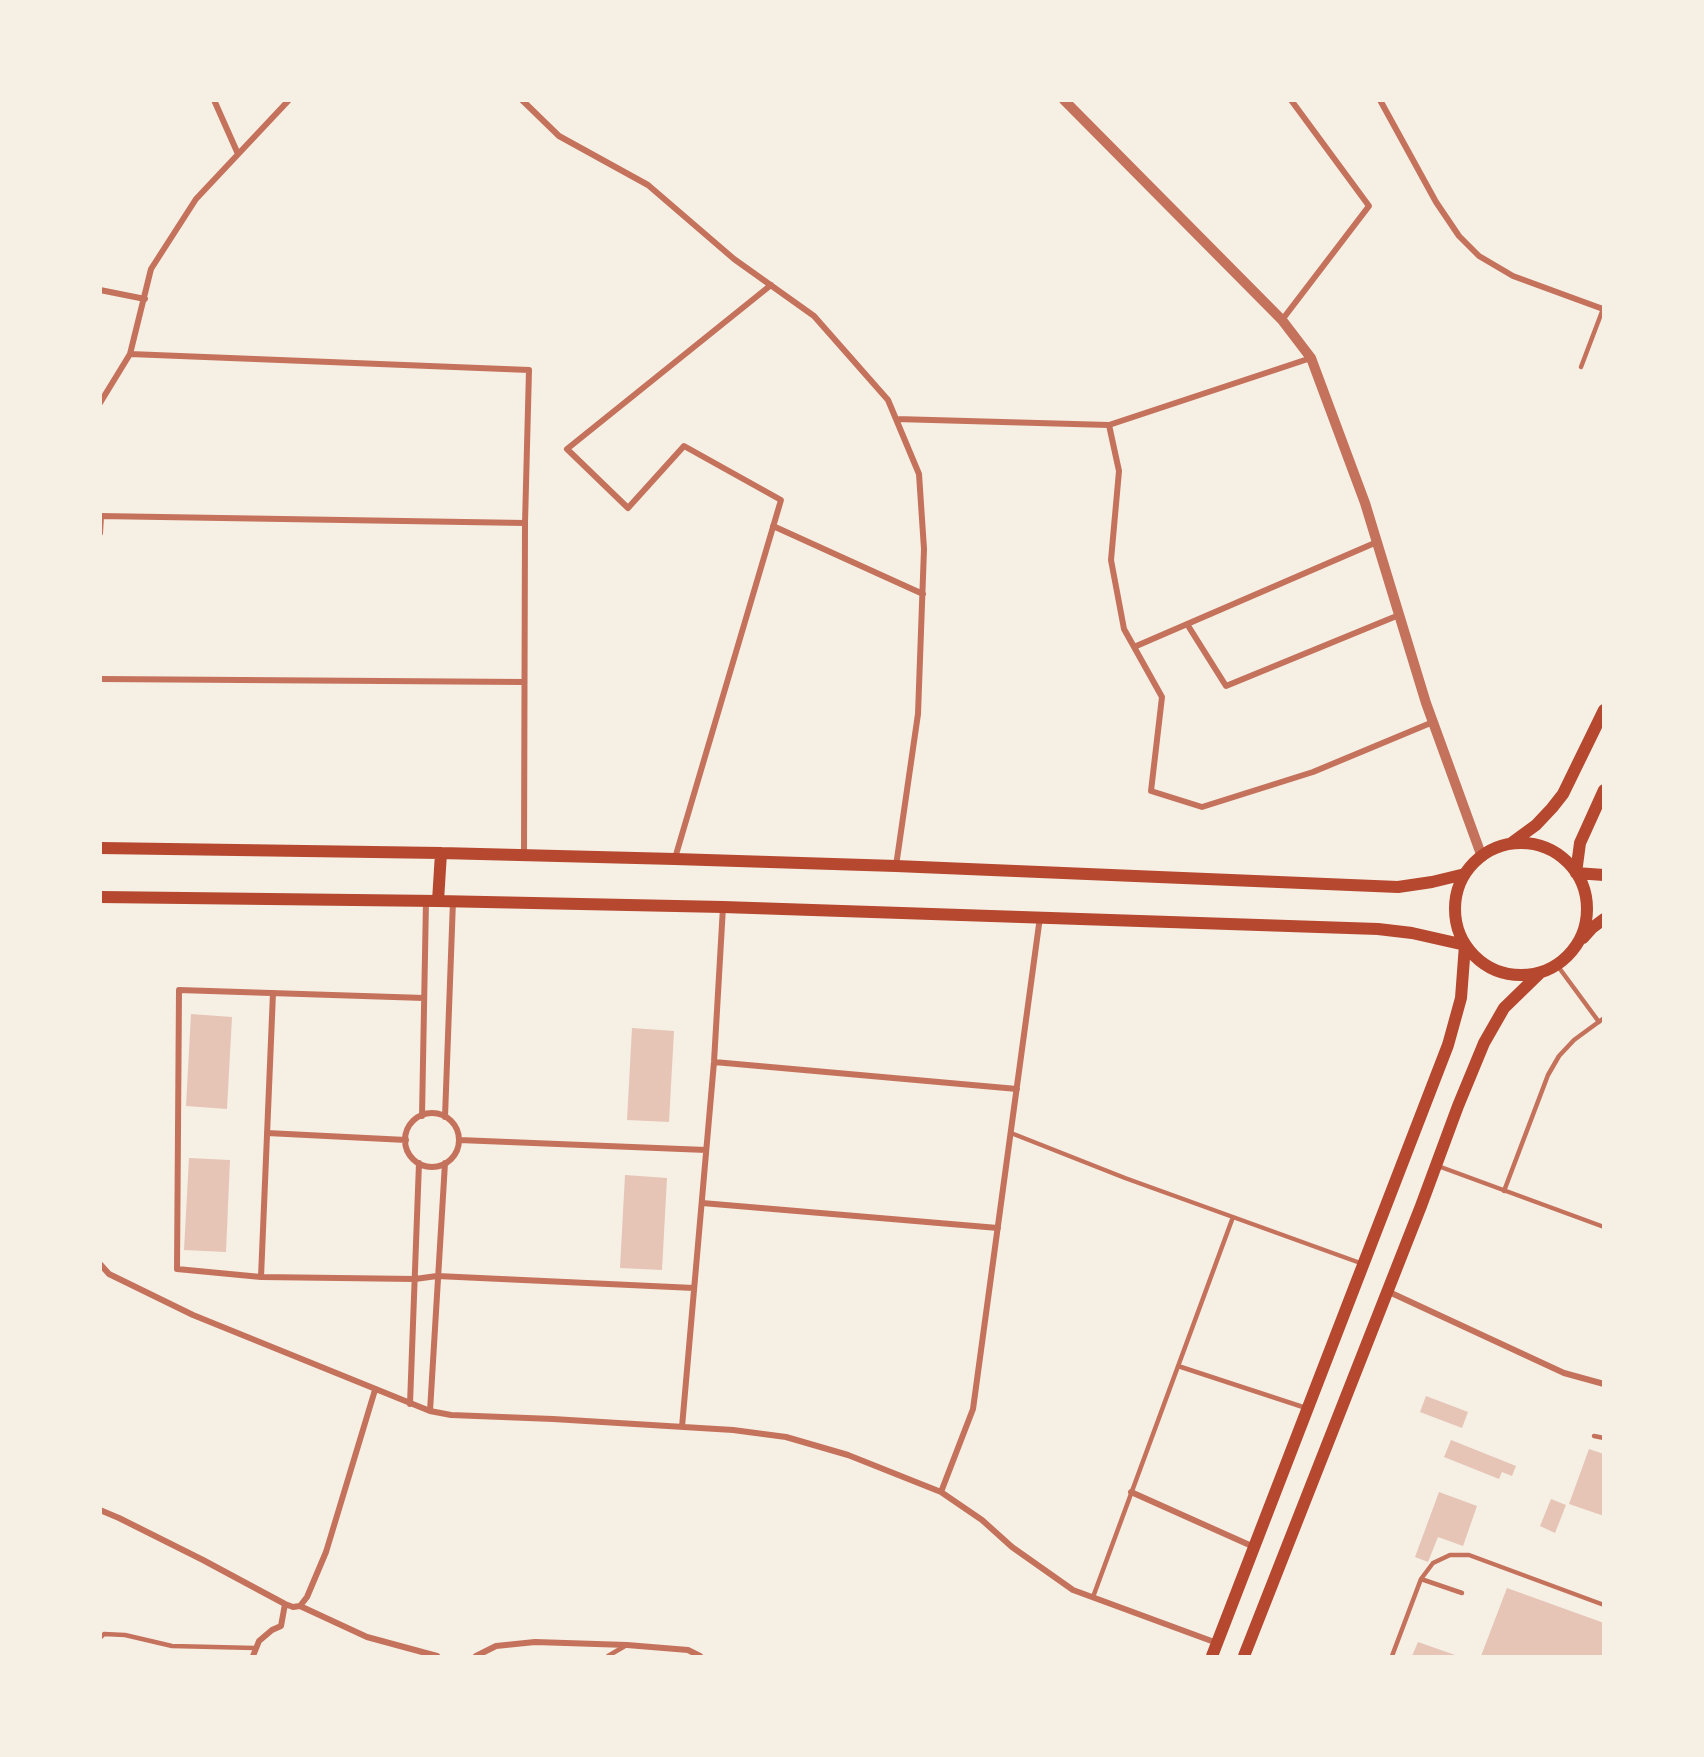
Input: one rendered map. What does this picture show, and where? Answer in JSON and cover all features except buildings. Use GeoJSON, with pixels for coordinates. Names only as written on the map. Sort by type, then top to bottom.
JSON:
{"type":"FeatureCollection","features":[{"type":"Feature","properties":{"kind":"main road"},"geometry":{"type":"LineString","coordinates":[[1508,845],[1536,825],[1563,794],[1604,710]]}},
{"type":"Feature","properties":{"kind":"main road"},"geometry":{"type":"LineString","coordinates":[[1576,873],[1577,856],[1583,837],[1604,790]]}},
{"type":"Feature","properties":{"kind":"main road"},"geometry":{"type":"LineString","coordinates":[[1542,972],[1520,975],[1499,971],[1480,961],[1465,945],[1458,928],[1455,910],[1458,891],[1465,874],[1482,857],[1508,845],[1528,844],[1546,849],[1563,859],[1576,873],[1584,890],[1587,910],[1584,928],[1576,946]]}},
{"type":"Feature","properties":{"kind":"main road"},"geometry":{"type":"LineString","coordinates":[[100,848],[524,854],[1398,886],[1432,882],[1465,874]]}},
{"type":"Feature","properties":{"kind":"main road"},"geometry":{"type":"LineString","coordinates":[[432,901],[441,853]]}},
{"type":"Feature","properties":{"kind":"main road"},"geometry":{"type":"LineString","coordinates":[[1576,873],[1604,875]]}},
{"type":"Feature","properties":{"kind":"main road"},"geometry":{"type":"LineString","coordinates":[[100,897],[723,907],[1040,917],[1378,929],[1412,933],[1465,945]]}},
{"type":"Feature","properties":{"kind":"main road"},"geometry":{"type":"LineString","coordinates":[[1244,1656],[1458,1106],[1490,1030],[1510,1001],[1542,972],[1557,965],[1592,928],[1604,919]]}},
{"type":"Feature","properties":{"kind":"main road"},"geometry":{"type":"LineString","coordinates":[[1212,1656],[1448,1045],[1461,998],[1465,945]]}},
{"type":"Feature","properties":{"kind":"street"},"geometry":{"type":"LineString","coordinates":[[214,100],[238,154]]}},
{"type":"Feature","properties":{"kind":"street"},"geometry":{"type":"LineString","coordinates":[[100,403],[130,354],[151,269],[196,198],[288,100]]}},
{"type":"Feature","properties":{"kind":"street"},"geometry":{"type":"LineString","coordinates":[[522,100],[559,136],[648,185],[734,259],[814,316],[888,400],[919,474],[924,549],[918,714],[896,866]]}},
{"type":"Feature","properties":{"kind":"street"},"geometry":{"type":"LineString","coordinates":[[1064,100],[1282,320],[1311,358],[1365,503],[1433,722],[1482,857]]}},
{"type":"Feature","properties":{"kind":"street"},"geometry":{"type":"LineString","coordinates":[[1282,320],[1369,206],[1291,100]]}},
{"type":"Feature","properties":{"kind":"street"},"geometry":{"type":"LineString","coordinates":[[1380,100],[1436,202],[1459,236],[1479,256],[1513,276],[1603,308]]}},
{"type":"Feature","properties":{"kind":"street"},"geometry":{"type":"LineString","coordinates":[[675,859],[781,500],[684,446],[628,508],[567,449],[771,285]]}},
{"type":"Feature","properties":{"kind":"street"},"geometry":{"type":"LineString","coordinates":[[100,290],[145,299]]}},
{"type":"Feature","properties":{"kind":"street"},"geometry":{"type":"LineString","coordinates":[[130,354],[529,370],[525,523],[524,854]]}},
{"type":"Feature","properties":{"kind":"street"},"geometry":{"type":"LineString","coordinates":[[896,419],[1109,425],[1311,358]]}},
{"type":"Feature","properties":{"kind":"street"},"geometry":{"type":"LineString","coordinates":[[1109,425],[1119,471],[1111,560],[1125,629],[1162,697],[1151,790],[1202,807],[1313,772],[1433,722]]}},
{"type":"Feature","properties":{"kind":"street"},"geometry":{"type":"LineString","coordinates":[[100,533],[101,517],[525,523]]}},
{"type":"Feature","properties":{"kind":"street"},"geometry":{"type":"LineString","coordinates":[[773,525],[923,594]]}},
{"type":"Feature","properties":{"kind":"street"},"geometry":{"type":"LineString","coordinates":[[1134,647],[1377,542]]}},
{"type":"Feature","properties":{"kind":"street"},"geometry":{"type":"LineString","coordinates":[[1186,624],[1226,686],[1399,615]]}},
{"type":"Feature","properties":{"kind":"street"},"geometry":{"type":"LineString","coordinates":[[100,679],[524,682]]}},
{"type":"Feature","properties":{"kind":"street"},"geometry":{"type":"LineString","coordinates":[[422,1116],[424,998],[432,901]]}},
{"type":"Feature","properties":{"kind":"street"},"geometry":{"type":"LineString","coordinates":[[445,1116],[453,902]]}},
{"type":"Feature","properties":{"kind":"street"},"geometry":{"type":"LineString","coordinates":[[682,1427],[714,1062],[723,907]]}},
{"type":"Feature","properties":{"kind":"street"},"geometry":{"type":"LineString","coordinates":[[941,1492],[973,1409],[1040,917]]}},
{"type":"Feature","properties":{"kind":"street"},"geometry":{"type":"LineString","coordinates":[[424,998],[179,990],[177,1269],[261,1277],[414,1279],[437,1276],[694,1288]]}},
{"type":"Feature","properties":{"kind":"street"},"geometry":{"type":"LineString","coordinates":[[261,1277],[273,993]]}},
{"type":"Feature","properties":{"kind":"street"},"geometry":{"type":"LineString","coordinates":[[714,1062],[1017,1089]]}},
{"type":"Feature","properties":{"kind":"street"},"geometry":{"type":"LineString","coordinates":[[429,1113],[445,1116],[457,1129],[459,1140],[457,1151],[441,1166],[429,1167],[419,1163],[411,1156],[406,1146],[405,1134],[410,1124],[429,1113]]}},
{"type":"Feature","properties":{"kind":"street"},"geometry":{"type":"LineString","coordinates":[[267,1133],[406,1140]]}},
{"type":"Feature","properties":{"kind":"street"},"geometry":{"type":"LineString","coordinates":[[459,1140],[706,1150]]}},
{"type":"Feature","properties":{"kind":"street"},"geometry":{"type":"LineString","coordinates":[[410,1404],[419,1163]]}},
{"type":"Feature","properties":{"kind":"street"},"geometry":{"type":"LineString","coordinates":[[429,1411],[445,1163]]}},
{"type":"Feature","properties":{"kind":"street"},"geometry":{"type":"LineString","coordinates":[[702,1203],[998,1228]]}},
{"type":"Feature","properties":{"kind":"street"},"geometry":{"type":"LineString","coordinates":[[100,1264],[109,1274],[194,1315],[429,1411],[450,1415],[733,1430],[786,1437],[848,1455],[941,1492],[982,1520],[1012,1547],[1073,1590],[1218,1643]]}},
{"type":"Feature","properties":{"kind":"street"},"geometry":{"type":"LineString","coordinates":[[1387,1291],[1564,1373],[1604,1384]]}},
{"type":"Feature","properties":{"kind":"street"},"geometry":{"type":"LineString","coordinates":[[300,1606],[307,1598],[326,1552],[375,1390]]}},
{"type":"Feature","properties":{"kind":"street"},"geometry":{"type":"LineString","coordinates":[[1131,1492],[1254,1547]]}},
{"type":"Feature","properties":{"kind":"street"},"geometry":{"type":"LineString","coordinates":[[100,1510],[203,1560],[285,1604],[293,1607],[300,1606],[367,1637],[437,1656]]}},
{"type":"Feature","properties":{"kind":"street"},"geometry":{"type":"LineString","coordinates":[[253,1656],[259,1641],[281,1626],[285,1604]]}},
{"type":"Feature","properties":{"kind":"street"},"geometry":{"type":"LineString","coordinates":[[476,1656],[495,1646],[535,1642],[627,1645],[688,1650],[700,1656]]}},
{"type":"Feature","properties":{"kind":"lane"},"geometry":{"type":"LineString","coordinates":[[1581,367],[1603,308]]}},
{"type":"Feature","properties":{"kind":"lane"},"geometry":{"type":"LineString","coordinates":[[1504,1191],[1548,1075],[1559,1056],[1574,1040],[1601,1020],[1557,965]]}},
{"type":"Feature","properties":{"kind":"lane"},"geometry":{"type":"LineString","coordinates":[[1011,1133],[1125,1178],[1364,1264]]}},
{"type":"Feature","properties":{"kind":"lane"},"geometry":{"type":"LineString","coordinates":[[1436,1165],[1604,1227]]}},
{"type":"Feature","properties":{"kind":"lane"},"geometry":{"type":"LineString","coordinates":[[1093,1598],[1233,1217]]}},
{"type":"Feature","properties":{"kind":"lane"},"geometry":{"type":"LineString","coordinates":[[1178,1366],[1308,1409]]}},
{"type":"Feature","properties":{"kind":"lane"},"geometry":{"type":"LineString","coordinates":[[1594,1436],[1604,1438]]}},
{"type":"Feature","properties":{"kind":"lane"},"geometry":{"type":"LineString","coordinates":[[1392,1656],[1422,1579],[1433,1563],[1450,1555],[1469,1555],[1604,1605]]}},
{"type":"Feature","properties":{"kind":"lane"},"geometry":{"type":"LineString","coordinates":[[1422,1579],[1462,1593]]}},
{"type":"Feature","properties":{"kind":"lane"},"geometry":{"type":"LineString","coordinates":[[100,1638],[104,1634],[125,1635],[172,1646],[255,1648]]}},
{"type":"Feature","properties":{"kind":"lane"},"geometry":{"type":"LineString","coordinates":[[608,1656],[627,1645]]}}]}
